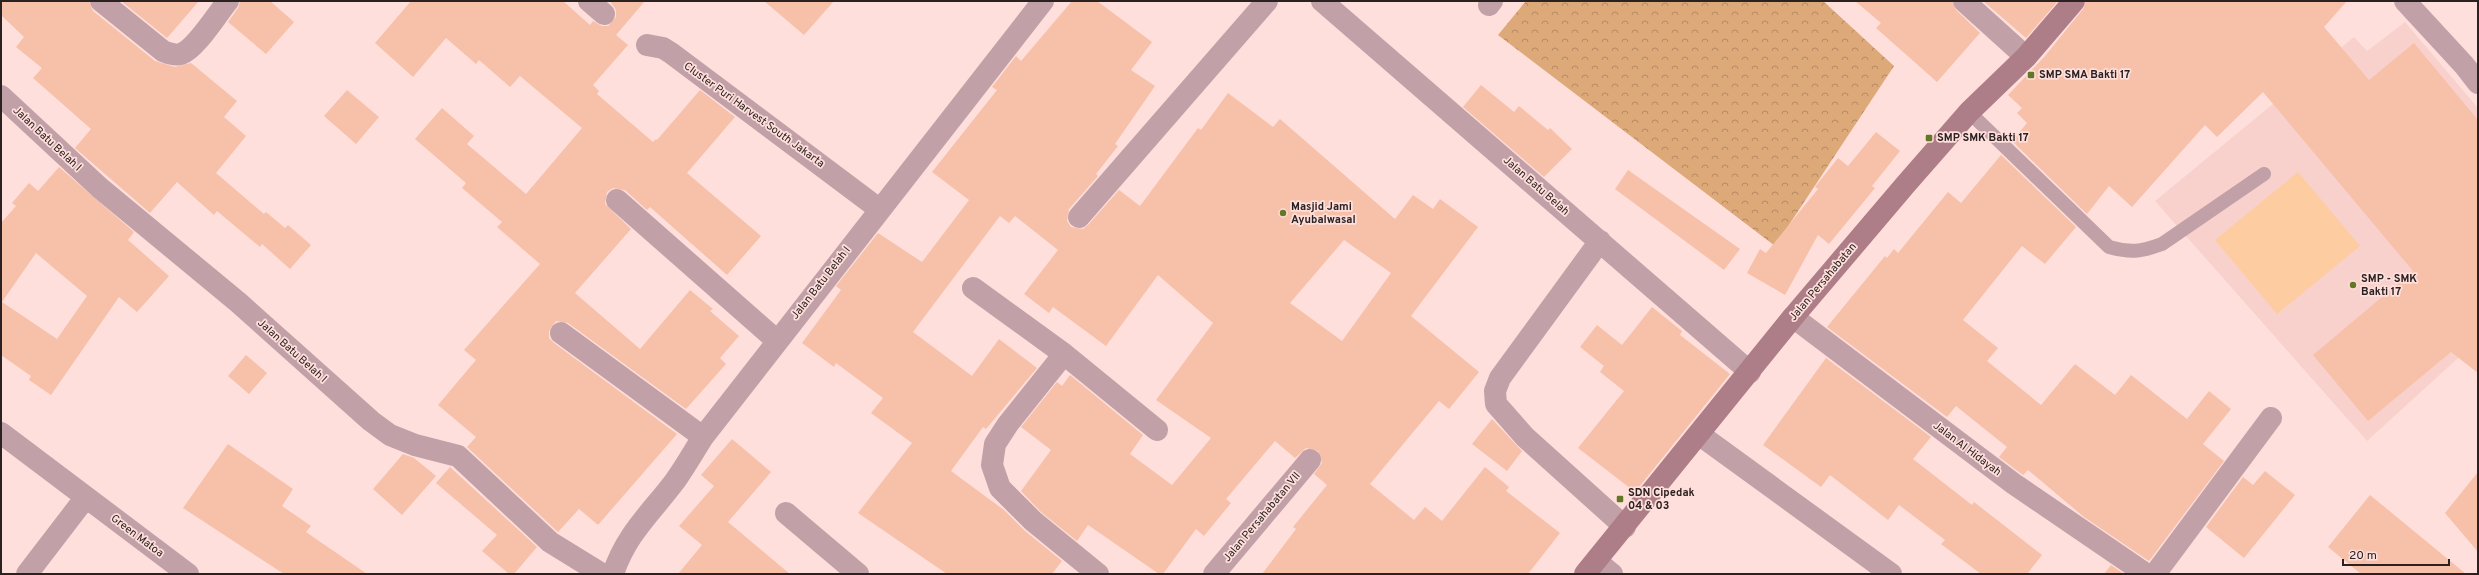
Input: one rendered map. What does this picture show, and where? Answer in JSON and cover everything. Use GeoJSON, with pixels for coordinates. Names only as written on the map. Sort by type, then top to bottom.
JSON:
{"type":"FeatureCollection","features":[{"type":"Feature","properties":{"kind":"street"},"geometry":{"type":"LineString","coordinates":[[101,1],[163,51],[171,55],[181,54],[194,45],[228,1]]}},
{"type":"Feature","properties":{"kind":"street","name":"Jalan Batu Belah I"},"geometry":{"type":"LineString","coordinates":[[613,574],[619,556],[632,532],[675,480],[703,437],[776,340],[1043,1]]}},
{"type":"Feature","properties":{"kind":"street"},"geometry":{"type":"LineString","coordinates":[[1079,217],[1267,1]]}},
{"type":"Feature","properties":{"kind":"street","name":"Jalan Batu Belah"},"geometry":{"type":"LineString","coordinates":[[1322,1],[1750,372]]}},
{"type":"Feature","properties":{"kind":"street"},"geometry":{"type":"LineString","coordinates":[[1964,1],[2026,57]]}},
{"type":"Feature","properties":{"kind":"street","name":"Jalan Persahabatan"},"geometry":{"type":"LineString","coordinates":[[1597,570],[1625,527],[1793,318],[1969,112],[2026,57],[2074,1]]}},
{"type":"Feature","properties":{"kind":"street"},"geometry":{"type":"LineString","coordinates":[[2405,1],[2464,64],[2478,83]]}},
{"type":"Feature","properties":{"kind":"street","name":"Cluster Puri Harvest South Jakarta"},"geometry":{"type":"LineString","coordinates":[[647,45],[663,48],[858,191],[879,209]]}},
{"type":"Feature","properties":{"kind":"street","name":"Jalan Batu Belah I"},"geometry":{"type":"LineString","coordinates":[[1,96],[100,188],[239,304],[371,421],[396,437],[458,456],[550,542],[602,574]]}},
{"type":"Feature","properties":{"kind":"street"},"geometry":{"type":"LineString","coordinates":[[617,200],[776,340]]}},
{"type":"Feature","properties":{"kind":"street"},"geometry":{"type":"LineString","coordinates":[[1600,241],[1500,378],[1495,391],[1496,404],[1525,437],[1625,527]]}},
{"type":"Feature","properties":{"kind":"street"},"geometry":{"type":"LineString","coordinates":[[973,288],[1064,354],[1157,430]]}},
{"type":"Feature","properties":{"kind":"street","name":"Jalan Al Hidayah"},"geometry":{"type":"LineString","coordinates":[[1793,318],[2014,484],[2146,574]]}},
{"type":"Feature","properties":{"kind":"street"},"geometry":{"type":"LineString","coordinates":[[561,333],[703,437]]}},
{"type":"Feature","properties":{"kind":"street"},"geometry":{"type":"LineString","coordinates":[[1064,354],[1008,424],[995,444],[992,465],[1000,488],[1032,521],[1076,566],[1098,574]]}},
{"type":"Feature","properties":{"kind":"street"},"geometry":{"type":"LineString","coordinates":[[2155,574],[2271,418]]}},
{"type":"Feature","properties":{"kind":"street","name":"Green Matoa"},"geometry":{"type":"LineString","coordinates":[[1,433],[188,574]]}},
{"type":"Feature","properties":{"kind":"street"},"geometry":{"type":"LineString","coordinates":[[1700,435],[1891,574]]}},
{"type":"Feature","properties":{"kind":"street","name":"Jalan Persahabatan VII"},"geometry":{"type":"LineString","coordinates":[[1214,574],[1310,460]]}},
{"type":"Feature","properties":{"kind":"street"},"geometry":{"type":"LineString","coordinates":[[27,574],[86,497]]}},
{"type":"Feature","properties":{"kind":"street"},"geometry":{"type":"LineString","coordinates":[[786,513],[858,574]]}},
{"type":"Feature","properties":{"kind":"lane"},"geometry":{"type":"LineString","coordinates":[[1969,112],[2109,247],[2128,252],[2146,250],[2162,244],[2264,174]]}},
{"type":"Feature","properties":{"kind":"shaded area","name":"SMP - SMK Bakti 17"},"geometry":{"type":"Polygon","coordinates":[[[2405,22],[2478,108],[2478,340],[2367,441],[2155,201],[2354,37],[2367,51],[2405,22]]]}},
{"type":"Feature","properties":{"kind":"shaded area"},"geometry":{"type":"Polygon","coordinates":[[[2298,172],[2360,246],[2277,314],[2215,240],[2298,172]]]}},
{"type":"Feature","properties":{"kind":"green space"},"geometry":{"type":"Polygon","coordinates":[[[1526,1],[1823,1],[1894,66],[1775,246],[1498,35],[1526,1]]]}},
{"type":"Feature","properties":{"kind":"building"},"geometry":{"type":"Polygon","coordinates":[[[1,1],[89,1],[93,11],[155,61],[175,67],[191,63],[237,101],[224,117],[246,136],[216,173],[264,214],[266,212],[285,228],[288,225],[311,245],[290,269],[262,244],[260,247],[217,211],[214,215],[177,182],[150,213],[75,148],[91,129],[33,78],[42,68],[16,47],[24,37],[1,15],[1,1]]]}},
{"type":"Feature","properties":{"kind":"building"},"geometry":{"type":"Polygon","coordinates":[[[121,1],[199,1],[167,38],[121,1]]]}},
{"type":"Feature","properties":{"kind":"building"},"geometry":{"type":"Polygon","coordinates":[[[240,1],[270,1],[294,22],[266,54],[228,22],[238,8],[240,1]]]}},
{"type":"Feature","properties":{"kind":"building"},"geometry":{"type":"Polygon","coordinates":[[[411,1],[563,1],[590,25],[593,21],[602,26],[608,26],[616,17],[616,10],[610,1],[645,1],[616,35],[628,45],[593,85],[599,91],[597,94],[653,142],[656,139],[657,140],[700,90],[735,117],[687,173],[761,236],[727,275],[650,207],[647,210],[625,190],[613,188],[607,192],[605,204],[631,229],[575,293],[640,349],[690,290],[713,309],[710,311],[739,336],[720,358],[726,364],[686,409],[568,323],[556,321],[549,331],[549,338],[554,343],[677,434],[598,525],[579,509],[558,532],[467,447],[476,437],[438,405],[476,360],[464,350],[540,264],[497,227],[502,222],[462,188],[466,183],[415,139],[442,108],[474,136],[467,144],[526,194],[582,128],[520,76],[510,87],[479,60],[476,64],[446,38],[413,77],[375,43],[411,1]]]}},
{"type":"Feature","properties":{"kind":"building"},"geometry":{"type":"Polygon","coordinates":[[[764,1],[834,1],[804,35],[764,1]]]}},
{"type":"Feature","properties":{"kind":"building"},"geometry":{"type":"Polygon","coordinates":[[[1072,1],[1097,1],[1152,42],[1131,70],[1155,86],[1115,144],[1118,146],[1096,174],[1098,176],[1069,209],[1067,221],[1071,227],[1083,229],[1119,190],[1140,206],[1198,128],[1201,130],[1228,93],[1273,127],[1280,119],[1395,219],[1413,195],[1433,209],[1440,199],[1478,227],[1411,316],[1479,372],[1449,409],[1439,401],[1370,484],[1414,520],[1425,507],[1442,521],[1485,467],[1509,487],[1506,491],[1560,533],[1528,574],[1262,574],[1296,529],[1293,527],[1327,485],[1314,474],[1322,463],[1318,451],[1306,448],[1295,458],[1275,441],[1226,499],[1231,503],[1204,536],[1196,529],[1163,574],[1159,574],[1088,525],[1077,541],[1041,512],[1021,491],[1051,450],[1021,427],[1057,382],[1062,386],[1070,375],[1143,435],[1130,454],[1172,485],[1211,438],[1156,400],[1213,323],[1158,275],[1106,346],[1053,307],[1049,313],[1024,294],[1058,250],[1015,216],[1009,223],[1000,216],[913,332],[972,376],[999,339],[1037,368],[986,429],[983,427],[951,471],[1004,510],[1025,531],[1062,561],[1052,574],[947,574],[858,513],[912,443],[871,413],[883,398],[836,363],[834,367],[802,343],[841,290],[836,286],[878,233],[922,262],[969,200],[932,172],[997,90],[992,87],[1016,56],[1021,61],[1072,1]],[[1344,240],[1290,303],[1342,341],[1391,273],[1344,240]]]}},
{"type":"Feature","properties":{"kind":"building"},"geometry":{"type":"Polygon","coordinates":[[[1855,1],[1952,1],[1956,10],[1980,33],[1937,82],[1876,28],[1881,23],[1855,1]]]}},
{"type":"Feature","properties":{"kind":"building"},"geometry":{"type":"Polygon","coordinates":[[[1983,1],[2058,1],[2026,38],[1983,1]]]}},
{"type":"Feature","properties":{"kind":"building"},"geometry":{"type":"Polygon","coordinates":[[[2086,1],[2347,1],[2324,27],[2369,80],[2414,43],[2478,120],[2478,373],[2451,352],[2368,421],[2313,355],[2413,271],[2263,92],[2217,137],[2205,125],[2132,207],[2109,186],[2087,214],[2012,141],[2027,123],[2017,113],[2022,108],[2008,95],[2045,56],[2083,9],[2086,1]]]}},
{"type":"Feature","properties":{"kind":"building"},"geometry":{"type":"Polygon","coordinates":[[[1481,85],[1514,112],[1519,106],[1548,130],[1550,128],[1572,149],[1544,177],[1463,107],[1481,85]]]}},
{"type":"Feature","properties":{"kind":"building"},"geometry":{"type":"Polygon","coordinates":[[[347,90],[379,117],[356,144],[324,116],[347,90]]]}},
{"type":"Feature","properties":{"kind":"building"},"geometry":{"type":"Polygon","coordinates":[[[1876,132],[1900,151],[1872,186],[1875,188],[1829,244],[1818,235],[1785,295],[1747,273],[1760,249],[1766,253],[1818,189],[1815,187],[1838,158],[1848,166],[1876,132]]]}},
{"type":"Feature","properties":{"kind":"building"},"geometry":{"type":"Polygon","coordinates":[[[2001,155],[2076,227],[2045,264],[2022,246],[1963,320],[1998,348],[1987,361],[2041,405],[2075,364],[2115,395],[2131,375],[2187,419],[2209,391],[2231,409],[2203,444],[2224,461],[2149,561],[2084,517],[2028,470],[2023,475],[1999,457],[2007,447],[1956,406],[1947,417],[1827,327],[1885,256],[1887,258],[1894,249],[1898,253],[1948,192],[1961,203],[2001,155]]]}},
{"type":"Feature","properties":{"kind":"building"},"geometry":{"type":"Polygon","coordinates":[[[59,167],[134,232],[128,240],[169,276],[137,312],[119,297],[51,395],[29,380],[31,376],[1,355],[1,223],[16,206],[12,203],[29,183],[38,191],[59,167]],[[36,253],[2,302],[57,339],[87,296],[36,253]]]}},
{"type":"Feature","properties":{"kind":"building"},"geometry":{"type":"Polygon","coordinates":[[[1628,170],[1740,249],[1724,270],[1615,189],[1628,170]]]}},
{"type":"Feature","properties":{"kind":"building"},"geometry":{"type":"Polygon","coordinates":[[[1652,307],[1682,331],[1680,335],[1730,374],[1635,492],[1578,448],[1624,391],[1600,372],[1604,366],[1580,347],[1597,325],[1622,345],[1652,307]]]}},
{"type":"Feature","properties":{"kind":"building"},"geometry":{"type":"Polygon","coordinates":[[[246,355],[267,373],[249,394],[228,376],[246,355]]]}},
{"type":"Feature","properties":{"kind":"building"},"geometry":{"type":"Polygon","coordinates":[[[1826,358],[1931,437],[1913,459],[1972,505],[1974,502],[2042,555],[2027,574],[1981,574],[1941,544],[1945,540],[1899,505],[1888,520],[1830,475],[1821,487],[1763,445],[1826,358]]]}},
{"type":"Feature","properties":{"kind":"building"},"geometry":{"type":"Polygon","coordinates":[[[1492,419],[1522,451],[1507,471],[1472,444],[1492,419]]]}},
{"type":"Feature","properties":{"kind":"building"},"geometry":{"type":"Polygon","coordinates":[[[732,439],[771,472],[728,522],[790,574],[678,574],[702,545],[679,526],[714,486],[701,475],[732,439]]]}},
{"type":"Feature","properties":{"kind":"building"},"geometry":{"type":"Polygon","coordinates":[[[228,444],[293,489],[282,506],[311,526],[306,532],[367,574],[284,574],[183,508],[228,444]]]}},
{"type":"Feature","properties":{"kind":"building"},"geometry":{"type":"Polygon","coordinates":[[[403,454],[414,458],[436,476],[402,515],[373,489],[403,454]]]}},
{"type":"Feature","properties":{"kind":"building"},"geometry":{"type":"Polygon","coordinates":[[[450,467],[537,547],[514,574],[509,574],[482,551],[497,535],[436,483],[450,467]]]}},
{"type":"Feature","properties":{"kind":"building"},"geometry":{"type":"Polygon","coordinates":[[[2265,471],[2295,495],[2244,558],[2206,527],[2243,477],[2253,485],[2265,471]]]}},
{"type":"Feature","properties":{"kind":"building"},"geometry":{"type":"Polygon","coordinates":[[[2478,472],[2478,552],[2445,513],[2478,472]]]}},
{"type":"Feature","properties":{"kind":"building"},"geometry":{"type":"Polygon","coordinates":[[[2370,495],[2466,574],[2361,574],[2328,547],[2370,495]]]}},
{"type":"Feature","properties":{"kind":"building"},"geometry":{"type":"Polygon","coordinates":[[[2111,565],[2124,574],[2104,574],[2111,565]]]}},
{"type":"Feature","properties":{"kind":"place","name":"SMP SMA Bakti 17"},"geometry":{"type":"Point","coordinates":[2031,75]}},
{"type":"Feature","properties":{"kind":"place","name":"SMP SMK Bakti 17"},"geometry":{"type":"Point","coordinates":[1929,138]}},
{"type":"Feature","properties":{"kind":"place","name":"Masjid Jami Ayubalwasal"},"geometry":{"type":"Point","coordinates":[1283,213]}},
{"type":"Feature","properties":{"kind":"place","name":"SMP - SMK Bakti 17"},"geometry":{"type":"Point","coordinates":[2353,285]}},
{"type":"Feature","properties":{"kind":"place","name":"SDN Cipedak 04 & 03"},"geometry":{"type":"Point","coordinates":[1620,499]}}]}
